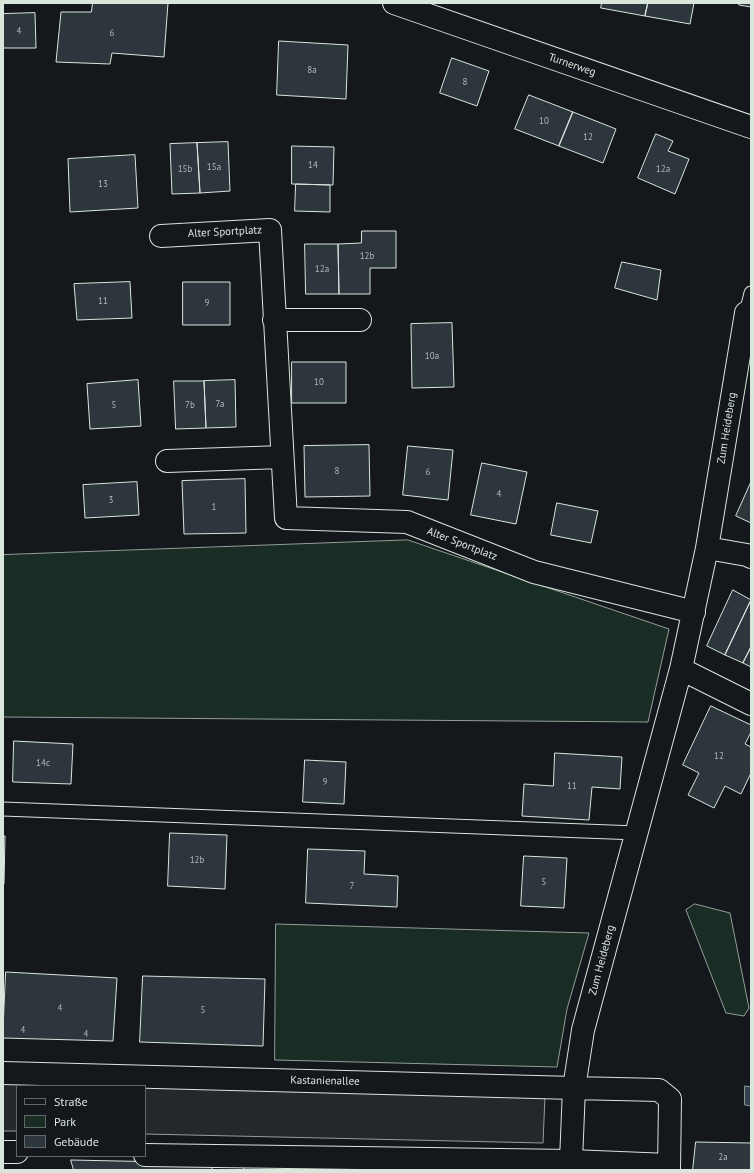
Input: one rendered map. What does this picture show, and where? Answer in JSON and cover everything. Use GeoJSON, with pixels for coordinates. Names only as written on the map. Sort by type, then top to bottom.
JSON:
{"type":"FeatureCollection","features":[{"type":"Feature","properties":{"kind":"street","name":"Turnerweg"},"geometry":{"type":"LineString","coordinates":[[394,3],[751,127]]}},
{"type":"Feature","properties":{"kind":"street","name":"Alter Sportplatz"},"geometry":{"type":"LineString","coordinates":[[161,236],[270,230],[286,518],[407,522],[534,572],[694,612]]}},
{"type":"Feature","properties":{"kind":"street","name":"Zum Heideberg"},"geometry":{"type":"LineString","coordinates":[[574,1088],[583,1030],[681,669],[694,612],[707,548],[749,306]]}},
{"type":"Feature","properties":{"kind":"street"},"geometry":{"type":"LineString","coordinates":[[274,320],[360,320]]}},
{"type":"Feature","properties":{"kind":"street"},"geometry":{"type":"LineString","coordinates":[[167,461],[282,457]]}},
{"type":"Feature","properties":{"kind":"street"},"geometry":{"type":"LineString","coordinates":[[707,548],[751,557]]}},
{"type":"Feature","properties":{"kind":"street"},"geometry":{"type":"LineString","coordinates":[[681,669],[751,704]]}},
{"type":"Feature","properties":{"kind":"street","name":"Kastanienallee"},"geometry":{"type":"LineString","coordinates":[[3,1073],[574,1088]]}},
{"type":"Feature","properties":{"kind":"street"},"geometry":{"type":"LineString","coordinates":[[146,1154],[571,1161],[669,1167],[670,1100],[660,1090],[574,1088],[571,1161]]}},
{"type":"Feature","properties":{"kind":"street"},"geometry":{"type":"LineString","coordinates":[[3,1152],[16,1152]]}},
{"type":"Feature","properties":{"kind":"lane"},"geometry":{"type":"LineString","coordinates":[[3,809],[637,833]]}},
{"type":"Feature","properties":{"kind":"green space"},"geometry":{"type":"Polygon","coordinates":[[[408,540],[669,629],[648,722],[3,717],[3,555],[408,540]]]}},
{"type":"Feature","properties":{"kind":"green space"},"geometry":{"type":"Polygon","coordinates":[[[695,904],[730,913],[749,1008],[744,1016],[726,1013],[686,910],[695,904]]]}},
{"type":"Feature","properties":{"kind":"green space"},"geometry":{"type":"Polygon","coordinates":[[[276,924],[589,933],[567,1009],[557,1067],[275,1060],[276,924]]]}},
{"type":"Feature","properties":{"kind":"shaded area"},"geometry":{"type":"Polygon","coordinates":[[[3,1084],[59,1085],[16,1085],[16,1131],[3,1131],[3,1084]]]}},
{"type":"Feature","properties":{"kind":"shaded area"},"geometry":{"type":"Polygon","coordinates":[[[146,1087],[545,1096],[543,1143],[146,1134],[146,1087]]]}},
{"type":"Feature","properties":{"kind":"water"},"geometry":{"type":"Polygon","coordinates":[[[745,1086],[751,1087],[751,1106],[745,1105],[745,1086]]]}},
{"type":"Feature","properties":{"kind":"building"},"geometry":{"type":"Polygon","coordinates":[[[93,3],[168,3],[164,57],[112,53],[110,64],[56,62],[61,12],[91,12],[93,3]]]}},
{"type":"Feature","properties":{"kind":"building"},"geometry":{"type":"Polygon","coordinates":[[[602,3],[648,3],[645,16],[601,8],[602,3]]]}},
{"type":"Feature","properties":{"kind":"building"},"geometry":{"type":"Polygon","coordinates":[[[648,3],[694,3],[690,24],[645,16],[648,3]]]}},
{"type":"Feature","properties":{"kind":"building"},"geometry":{"type":"Polygon","coordinates":[[[740,3],[751,3],[751,7],[739,5],[740,3]]]}},
{"type":"Feature","properties":{"kind":"building"},"geometry":{"type":"Polygon","coordinates":[[[35,13],[36,48],[3,48],[3,14],[35,13]]]}},
{"type":"Feature","properties":{"kind":"building"},"geometry":{"type":"Polygon","coordinates":[[[279,41],[348,45],[346,99],[277,95],[279,41]]]}},
{"type":"Feature","properties":{"kind":"building"},"geometry":{"type":"Polygon","coordinates":[[[452,58],[489,71],[477,106],[440,93],[452,58]]]}},
{"type":"Feature","properties":{"kind":"building"},"geometry":{"type":"Polygon","coordinates":[[[529,95],[573,112],[559,146],[515,129],[529,95]]]}},
{"type":"Feature","properties":{"kind":"building"},"geometry":{"type":"Polygon","coordinates":[[[573,112],[616,129],[603,163],[559,146],[573,112]]]}},
{"type":"Feature","properties":{"kind":"building"},"geometry":{"type":"Polygon","coordinates":[[[656,134],[673,141],[668,151],[689,159],[675,194],[638,178],[656,134]]]}},
{"type":"Feature","properties":{"kind":"building"},"geometry":{"type":"Polygon","coordinates":[[[228,142],[230,191],[200,193],[197,143],[228,142]]]}},
{"type":"Feature","properties":{"kind":"building"},"geometry":{"type":"Polygon","coordinates":[[[197,143],[200,193],[172,194],[170,144],[197,143]]]}},
{"type":"Feature","properties":{"kind":"building"},"geometry":{"type":"Polygon","coordinates":[[[292,146],[334,147],[333,185],[292,184],[292,146]]]}},
{"type":"Feature","properties":{"kind":"building"},"geometry":{"type":"Polygon","coordinates":[[[135,155],[138,208],[70,212],[68,159],[135,155]]]}},
{"type":"Feature","properties":{"kind":"building"},"geometry":{"type":"Polygon","coordinates":[[[296,184],[330,185],[330,212],[295,211],[296,184]]]}},
{"type":"Feature","properties":{"kind":"building"},"geometry":{"type":"Polygon","coordinates":[[[362,231],[396,231],[396,268],[370,268],[370,294],[339,294],[338,244],[361,243],[362,231]]]}},
{"type":"Feature","properties":{"kind":"building"},"geometry":{"type":"Polygon","coordinates":[[[305,244],[338,244],[339,294],[306,294],[305,244]]]}},
{"type":"Feature","properties":{"kind":"building"},"geometry":{"type":"Polygon","coordinates":[[[622,262],[661,270],[657,300],[615,288],[622,262]]]}},
{"type":"Feature","properties":{"kind":"building"},"geometry":{"type":"Polygon","coordinates":[[[130,282],[132,318],[77,320],[74,284],[130,282]]]}},
{"type":"Feature","properties":{"kind":"building"},"geometry":{"type":"Polygon","coordinates":[[[183,282],[230,282],[230,325],[183,325],[183,282]]]}},
{"type":"Feature","properties":{"kind":"building"},"geometry":{"type":"Polygon","coordinates":[[[452,323],[454,387],[412,388],[411,324],[452,323]]]}},
{"type":"Feature","properties":{"kind":"building"},"geometry":{"type":"Polygon","coordinates":[[[292,362],[346,362],[346,403],[292,403],[292,362]]]}},
{"type":"Feature","properties":{"kind":"building"},"geometry":{"type":"Polygon","coordinates":[[[138,380],[141,426],[90,429],[87,384],[138,380]]]}},
{"type":"Feature","properties":{"kind":"building"},"geometry":{"type":"Polygon","coordinates":[[[235,380],[236,427],[206,428],[204,381],[235,380]]]}},
{"type":"Feature","properties":{"kind":"building"},"geometry":{"type":"Polygon","coordinates":[[[174,381],[204,381],[206,428],[176,429],[174,381]]]}},
{"type":"Feature","properties":{"kind":"building"},"geometry":{"type":"Polygon","coordinates":[[[369,445],[370,496],[305,497],[304,446],[369,445]]]}},
{"type":"Feature","properties":{"kind":"building"},"geometry":{"type":"Polygon","coordinates":[[[408,446],[453,450],[448,500],[403,495],[408,446]]]}},
{"type":"Feature","properties":{"kind":"building"},"geometry":{"type":"Polygon","coordinates":[[[482,463],[527,472],[516,524],[471,515],[482,463]]]}},
{"type":"Feature","properties":{"kind":"building"},"geometry":{"type":"Polygon","coordinates":[[[245,479],[246,533],[184,534],[182,481],[245,479]]]}},
{"type":"Feature","properties":{"kind":"building"},"geometry":{"type":"Polygon","coordinates":[[[137,482],[139,515],[85,518],[83,485],[137,482]]]}},
{"type":"Feature","properties":{"kind":"building"},"geometry":{"type":"Polygon","coordinates":[[[751,482],[751,523],[736,516],[751,482]]]}},
{"type":"Feature","properties":{"kind":"building"},"geometry":{"type":"Polygon","coordinates":[[[557,503],[598,511],[591,543],[551,535],[557,503]]]}},
{"type":"Feature","properties":{"kind":"building"},"geometry":{"type":"Polygon","coordinates":[[[733,590],[751,600],[725,655],[707,646],[733,590]]]}},
{"type":"Feature","properties":{"kind":"building"},"geometry":{"type":"Polygon","coordinates":[[[751,600],[751,647],[743,663],[725,655],[751,600]]]}},
{"type":"Feature","properties":{"kind":"building"},"geometry":{"type":"Polygon","coordinates":[[[751,647],[751,667],[743,663],[751,647]]]}},
{"type":"Feature","properties":{"kind":"building"},"geometry":{"type":"Polygon","coordinates":[[[711,706],[751,725],[751,732],[745,744],[751,747],[751,773],[741,794],[725,786],[714,808],[688,795],[699,773],[683,765],[711,706]]]}},
{"type":"Feature","properties":{"kind":"building"},"geometry":{"type":"Polygon","coordinates":[[[14,741],[73,744],[71,784],[13,782],[14,741]]]}},
{"type":"Feature","properties":{"kind":"building"},"geometry":{"type":"Polygon","coordinates":[[[555,753],[622,757],[620,789],[592,787],[589,820],[522,816],[524,784],[553,786],[555,753]]]}},
{"type":"Feature","properties":{"kind":"building"},"geometry":{"type":"Polygon","coordinates":[[[305,760],[346,762],[344,804],[303,802],[305,760]]]}},
{"type":"Feature","properties":{"kind":"building"},"geometry":{"type":"Polygon","coordinates":[[[170,833],[227,835],[225,889],[168,886],[170,833]]]}},
{"type":"Feature","properties":{"kind":"building"},"geometry":{"type":"Polygon","coordinates":[[[3,836],[5,836],[4,884],[3,884],[3,836]]]}},
{"type":"Feature","properties":{"kind":"building"},"geometry":{"type":"Polygon","coordinates":[[[308,849],[365,851],[364,874],[398,876],[397,907],[306,903],[308,849]]]}},
{"type":"Feature","properties":{"kind":"building"},"geometry":{"type":"Polygon","coordinates":[[[524,856],[567,858],[564,908],[521,906],[524,856]]]}},
{"type":"Feature","properties":{"kind":"building"},"geometry":{"type":"Polygon","coordinates":[[[6,972],[117,978],[113,1041],[3,1038],[6,972]]]}},
{"type":"Feature","properties":{"kind":"building"},"geometry":{"type":"Polygon","coordinates":[[[143,976],[265,979],[263,1046],[140,1042],[143,976]]]}},
{"type":"Feature","properties":{"kind":"building"},"geometry":{"type":"Polygon","coordinates":[[[696,1142],[751,1143],[751,1170],[693,1170],[696,1142]]]}},
{"type":"Feature","properties":{"kind":"building"},"geometry":{"type":"Polygon","coordinates":[[[71,1160],[212,1163],[212,1170],[74,1170],[71,1160]]]}},
{"type":"Feature","properties":{"kind":"building"},"geometry":{"type":"Polygon","coordinates":[[[244,1166],[307,1166],[308,1170],[244,1170],[244,1166]]]}},
{"type":"Feature","properties":{"kind":"building"},"geometry":{"type":"Polygon","coordinates":[[[307,1166],[387,1167],[387,1170],[308,1170],[307,1166]]]}}]}
